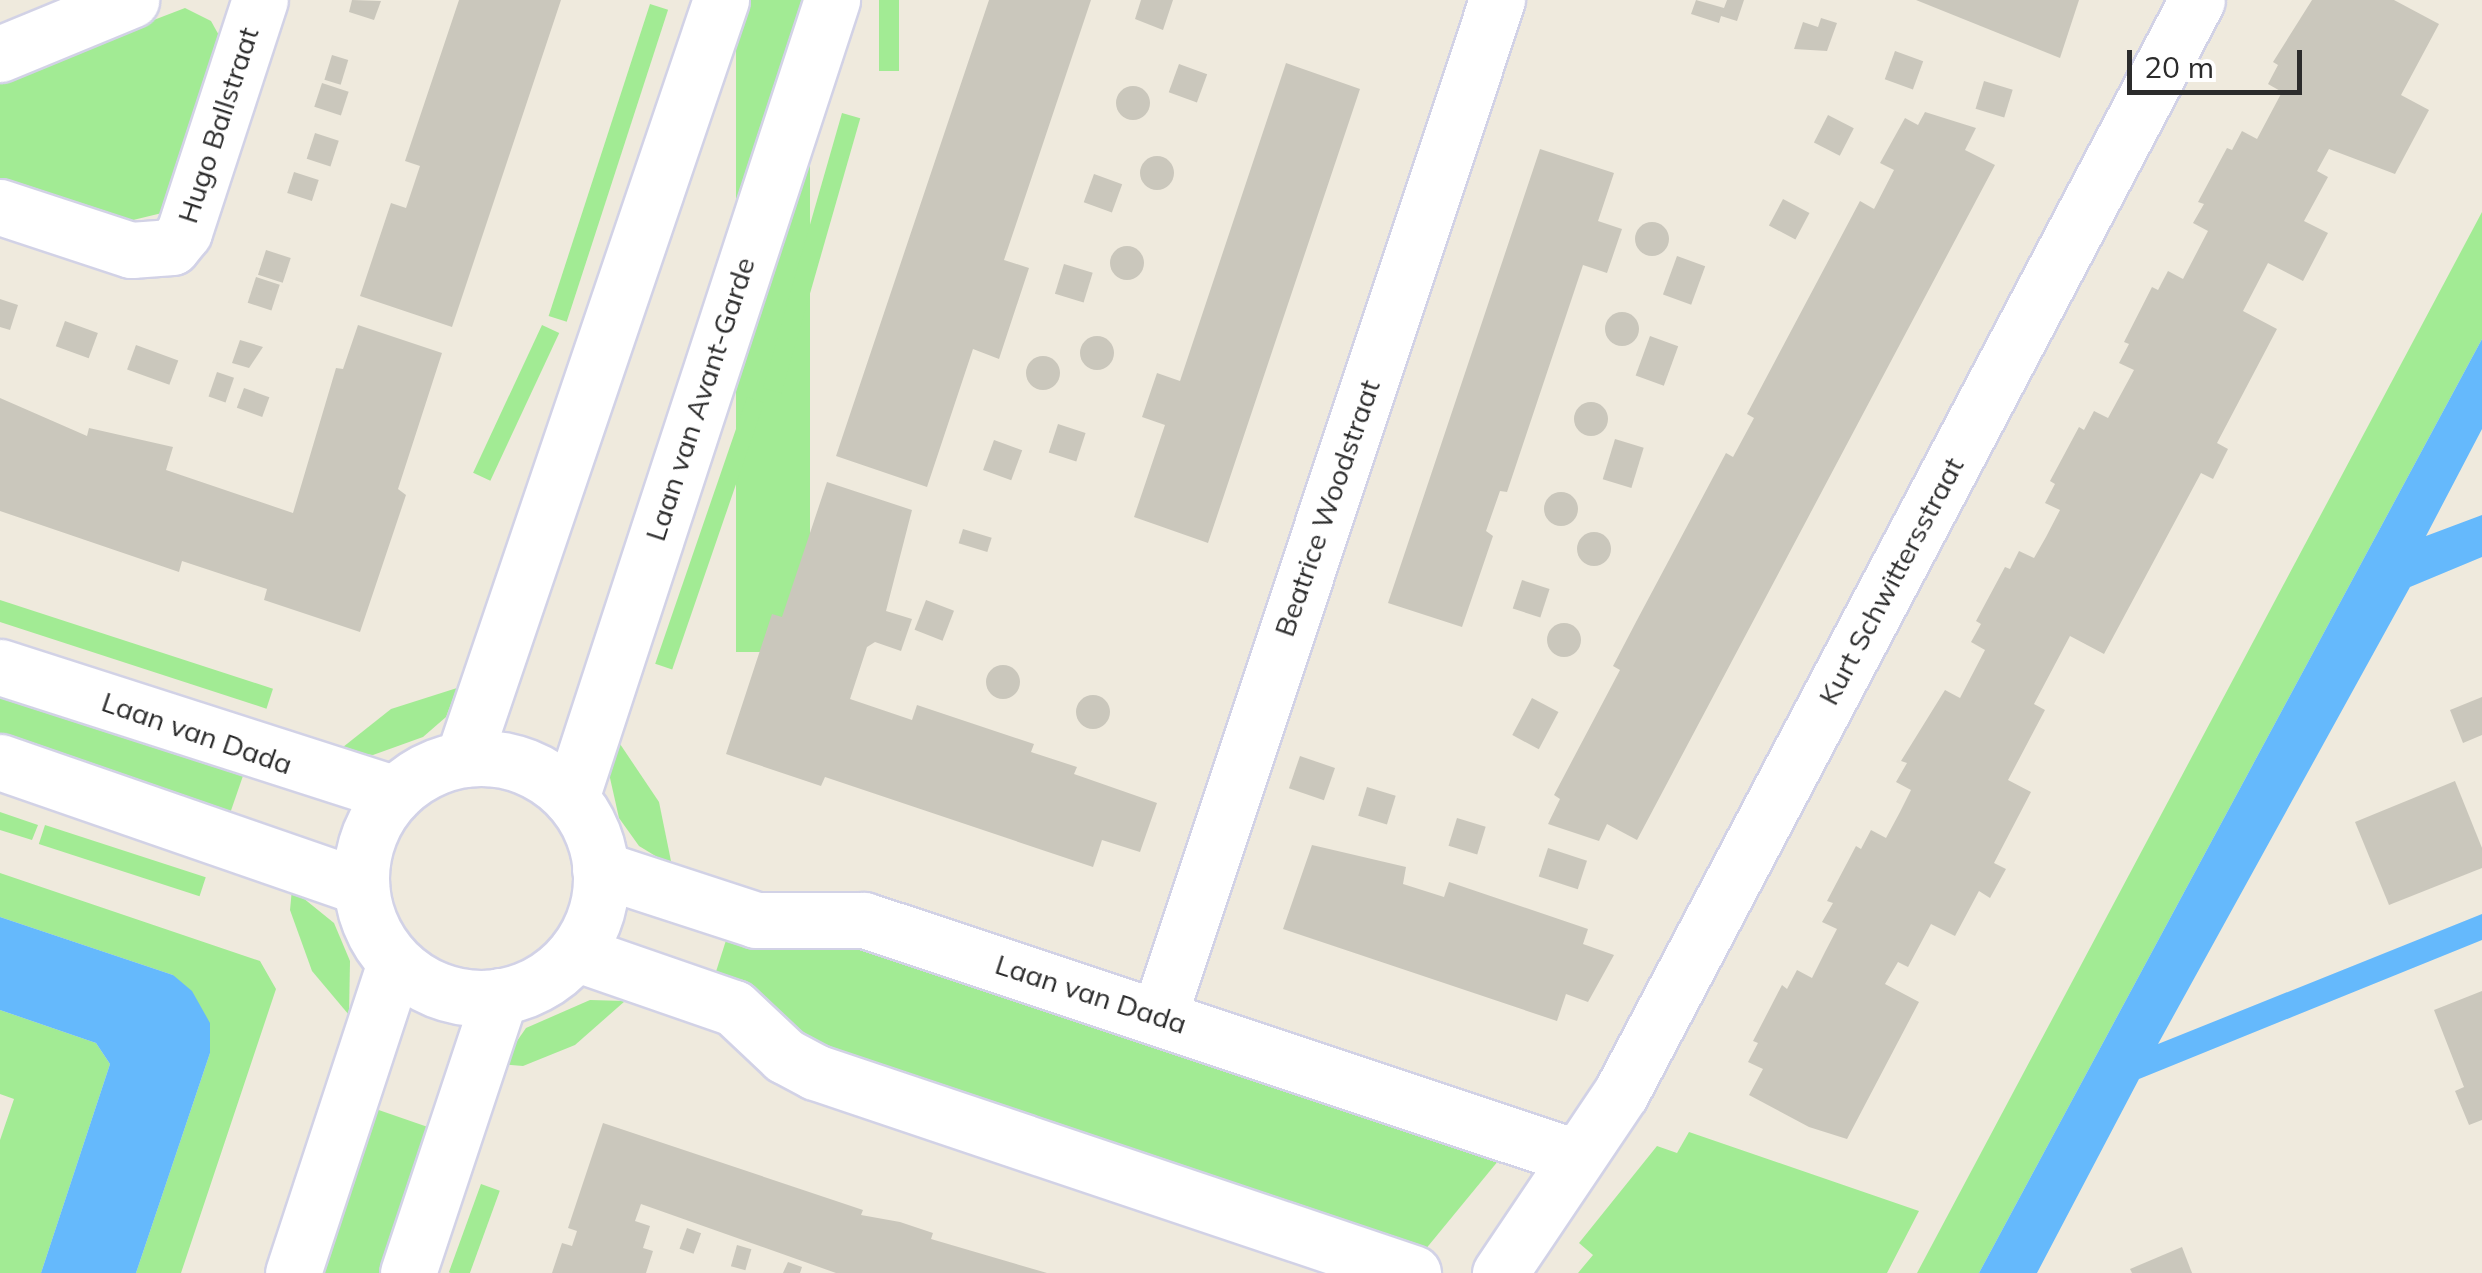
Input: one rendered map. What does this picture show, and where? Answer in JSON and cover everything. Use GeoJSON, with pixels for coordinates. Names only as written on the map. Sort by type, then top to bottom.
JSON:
{"type":"FeatureCollection","features":[{"type":"Feature","properties":{"kind":"street"},"geometry":{"type":"LineString","coordinates":[[0,54],[131,0]]}},
{"type":"Feature","properties":{"kind":"street","name":"Hugo Ballstraat"},"geometry":{"type":"LineString","coordinates":[[0,206],[131,250],[172,247],[184,232],[260,0]]}},
{"type":"Feature","properties":{"kind":"street"},"geometry":{"type":"LineString","coordinates":[[464,759],[721,0]]}},
{"type":"Feature","properties":{"kind":"street","name":"Laan van Avant-Garde"},"geometry":{"type":"LineString","coordinates":[[571,798],[832,0]]}},
{"type":"Feature","properties":{"kind":"street","name":"Beatrice Woodstraat"},"geometry":{"type":"LineString","coordinates":[[1159,1016],[1497,0]]}},
{"type":"Feature","properties":{"kind":"street","name":"Kurt Schwittersstraat"},"geometry":{"type":"LineString","coordinates":[[1500,1273],[1622,1094],[2197,0]]}},
{"type":"Feature","properties":{"kind":"street","name":"Laan van Dada"},"geometry":{"type":"LineString","coordinates":[[0,667],[395,794]]}},
{"type":"Feature","properties":{"kind":"street"},"geometry":{"type":"LineString","coordinates":[[464,759],[522,765],[571,798],[591,832],[600,869],[596,913],[575,952],[550,976],[500,996],[436,990],[395,963],[375,936],[361,887],[368,836],[395,794],[434,767],[464,759]]}},
{"type":"Feature","properties":{"kind":"street"},"geometry":{"type":"LineString","coordinates":[[0,762],[361,887]]}},
{"type":"Feature","properties":{"kind":"street","name":"Laan van Dada"},"geometry":{"type":"LineString","coordinates":[[600,869],[756,920],[864,920],[1576,1157]]}},
{"type":"Feature","properties":{"kind":"street"},"geometry":{"type":"LineString","coordinates":[[575,952],[734,1008],[785,1056],[815,1072],[1412,1273]]}},
{"type":"Feature","properties":{"kind":"street"},"geometry":{"type":"LineString","coordinates":[[292,1273],[395,963]]}},
{"type":"Feature","properties":{"kind":"street"},"geometry":{"type":"LineString","coordinates":[[408,1273],[500,996]]}},
{"type":"Feature","properties":{"kind":"green space"},"geometry":{"type":"Polygon","coordinates":[[[736,0],[810,0],[810,652],[736,652],[736,0]]]}},
{"type":"Feature","properties":{"kind":"green space"},"geometry":{"type":"Polygon","coordinates":[[[879,0],[899,0],[899,71],[879,71],[879,0]]]}},
{"type":"Feature","properties":{"kind":"green space"},"geometry":{"type":"Polygon","coordinates":[[[650,4],[668,10],[567,322],[549,316],[650,4]]]}},
{"type":"Feature","properties":{"kind":"green space"},"geometry":{"type":"Polygon","coordinates":[[[185,8],[211,21],[221,39],[162,213],[129,221],[0,182],[0,79],[185,8]]]}},
{"type":"Feature","properties":{"kind":"green space"},"geometry":{"type":"Polygon","coordinates":[[[842,113],[860,118],[781,393],[763,388],[842,113]]]}},
{"type":"Feature","properties":{"kind":"green space"},"geometry":{"type":"Polygon","coordinates":[[[2482,212],[2482,339],[1979,1273],[1917,1273],[2482,212]]]}},
{"type":"Feature","properties":{"kind":"green space"},"geometry":{"type":"Polygon","coordinates":[[[542,325],[559,333],[490,481],[473,473],[542,325]]]}},
{"type":"Feature","properties":{"kind":"green space"},"geometry":{"type":"Polygon","coordinates":[[[747,397],[764,403],[672,669],[655,664],[747,397]]]}},
{"type":"Feature","properties":{"kind":"green space"},"geometry":{"type":"Polygon","coordinates":[[[0,600],[273,689],[266,709],[0,622],[0,600]]]}},
{"type":"Feature","properties":{"kind":"green space"},"geometry":{"type":"Polygon","coordinates":[[[457,688],[446,717],[423,737],[373,755],[338,751],[391,709],[457,688]]]}},
{"type":"Feature","properties":{"kind":"green space"},"geometry":{"type":"Polygon","coordinates":[[[0,689],[244,773],[227,822],[0,744],[0,689]]]}},
{"type":"Feature","properties":{"kind":"green space"},"geometry":{"type":"Polygon","coordinates":[[[616,738],[659,802],[672,866],[639,846],[619,818],[608,769],[616,738]]]}},
{"type":"Feature","properties":{"kind":"green space"},"geometry":{"type":"Polygon","coordinates":[[[0,812],[38,825],[32,840],[0,830],[0,812]]]}},
{"type":"Feature","properties":{"kind":"green space"},"geometry":{"type":"Polygon","coordinates":[[[45,825],[206,877],[200,896],[39,844],[45,825]]]}},
{"type":"Feature","properties":{"kind":"green space"},"geometry":{"type":"Polygon","coordinates":[[[0,873],[260,961],[276,989],[181,1273],[136,1273],[210,1053],[173,975],[0,917],[0,873]]]}},
{"type":"Feature","properties":{"kind":"green space"},"geometry":{"type":"Polygon","coordinates":[[[292,889],[334,923],[350,961],[349,1015],[312,971],[290,910],[292,889]]]}},
{"type":"Feature","properties":{"kind":"green space"},"geometry":{"type":"Polygon","coordinates":[[[729,931],[845,941],[1503,1155],[1420,1256],[830,1057],[713,981],[729,931]]]}},
{"type":"Feature","properties":{"kind":"green space"},"geometry":{"type":"Polygon","coordinates":[[[590,1000],[625,1001],[575,1045],[523,1066],[501,1064],[526,1028],[590,1000]]]}},
{"type":"Feature","properties":{"kind":"green space"},"geometry":{"type":"Polygon","coordinates":[[[0,1010],[96,1043],[110,1064],[41,1273],[0,1273],[0,1140],[14,1099],[0,1094],[0,1010]]]}},
{"type":"Feature","properties":{"kind":"green space"},"geometry":{"type":"Polygon","coordinates":[[[370,1107],[434,1129],[385,1273],[313,1272],[370,1107]]]}},
{"type":"Feature","properties":{"kind":"green space"},"geometry":{"type":"Polygon","coordinates":[[[1689,1132],[1919,1211],[1887,1273],[1578,1273],[1593,1255],[1579,1243],[1657,1146],[1677,1153],[1689,1132]]]}},
{"type":"Feature","properties":{"kind":"green space"},"geometry":{"type":"Polygon","coordinates":[[[481,1184],[500,1191],[470,1273],[449,1272],[481,1184]]]}},
{"type":"Feature","properties":{"kind":"water"},"geometry":{"type":"Polygon","coordinates":[[[2482,339],[2482,429],[2426,536],[2482,515],[2482,557],[2410,587],[2158,1044],[2482,914],[2482,940],[2139,1079],[2037,1273],[1979,1273],[2482,339]]]}},
{"type":"Feature","properties":{"kind":"water"},"geometry":{"type":"Polygon","coordinates":[[[0,917],[173,975],[192,991],[210,1023],[210,1053],[136,1273],[41,1273],[110,1064],[96,1043],[0,1010],[0,917]]]}},
{"type":"Feature","properties":{"kind":"building"},"geometry":{"type":"Polygon","coordinates":[[[352,0],[381,1],[374,20],[349,12],[352,0]]]}},
{"type":"Feature","properties":{"kind":"building"},"geometry":{"type":"Polygon","coordinates":[[[459,0],[561,0],[452,327],[360,296],[391,203],[406,208],[420,166],[405,161],[459,0]]]}},
{"type":"Feature","properties":{"kind":"building"},"geometry":{"type":"Polygon","coordinates":[[[989,0],[1091,0],[1004,260],[1029,268],[999,359],[973,349],[927,487],[836,456],[989,0]]]}},
{"type":"Feature","properties":{"kind":"building"},"geometry":{"type":"Polygon","coordinates":[[[1141,0],[1173,0],[1163,30],[1135,19],[1141,0]]]}},
{"type":"Feature","properties":{"kind":"building"},"geometry":{"type":"Polygon","coordinates":[[[1696,0],[1724,8],[1727,0],[1744,0],[1737,21],[1721,16],[1719,23],[1691,14],[1696,0]]]}},
{"type":"Feature","properties":{"kind":"building"},"geometry":{"type":"Polygon","coordinates":[[[1916,0],[2079,0],[2060,58],[1916,0]]]}},
{"type":"Feature","properties":{"kind":"building"},"geometry":{"type":"Polygon","coordinates":[[[2312,0],[2394,0],[2439,24],[2401,95],[2429,110],[2395,174],[2329,149],[2317,171],[2328,177],[2304,221],[2328,233],[2303,281],[2268,263],[2243,311],[2277,329],[2217,443],[2228,449],[2213,479],[2201,473],[2104,654],[2070,636],[2034,704],[2045,710],[2008,780],[2031,792],[1994,863],[2006,869],[1990,898],[1979,891],[1955,936],[1931,924],[1908,967],[1898,962],[1885,984],[1919,1002],[1847,1139],[1809,1127],[1749,1095],[1763,1069],[1748,1062],[1758,1043],[1753,1041],[1782,985],[1787,989],[1797,970],[1812,978],[1837,929],[1822,922],[1833,903],[1827,901],[1856,846],[1861,849],[1871,830],[1886,838],[1900,812],[1911,790],[1896,782],[1907,763],[1901,761],[1945,690],[1960,698],[1985,650],[1971,642],[1981,624],[1976,621],[2005,567],[2010,569],[2019,551],[2034,558],[2046,537],[2060,510],[2045,503],[2055,484],[2050,481],[2079,427],[2084,430],[2094,411],[2108,418],[2134,370],[2119,363],[2129,344],[2124,342],[2152,287],[2158,290],[2168,271],[2183,279],[2208,231],[2193,223],[2204,204],[2198,202],[2227,148],[2232,150],[2242,131],[2257,139],[2282,92],[2268,84],[2278,65],[2273,62],[2312,0]]]}},
{"type":"Feature","properties":{"kind":"building"},"geometry":{"type":"Polygon","coordinates":[[[1821,18],[1837,23],[1827,51],[1794,49],[1803,22],[1818,27],[1821,18]]]}},
{"type":"Feature","properties":{"kind":"building"},"geometry":{"type":"Polygon","coordinates":[[[1895,51],[1923,61],[1913,89],[1885,79],[1895,51]]]}},
{"type":"Feature","properties":{"kind":"building"},"geometry":{"type":"Polygon","coordinates":[[[332,55],[348,60],[341,85],[324,80],[332,55]]]}},
{"type":"Feature","properties":{"kind":"building"},"geometry":{"type":"Polygon","coordinates":[[[1286,63],[1360,89],[1208,543],[1134,517],[1165,425],[1142,417],[1157,373],[1180,381],[1286,63]]]}},
{"type":"Feature","properties":{"kind":"building"},"geometry":{"type":"Polygon","coordinates":[[[1179,64],[1207,74],[1197,102],[1169,92],[1179,64]]]}},
{"type":"Feature","properties":{"kind":"building"},"geometry":{"type":"Polygon","coordinates":[[[1984,81],[2013,90],[2004,118],[1976,109],[1984,81]]]}},
{"type":"Feature","properties":{"kind":"building"},"geometry":{"type":"Polygon","coordinates":[[[322,83],[349,92],[341,115],[314,107],[322,83]]]}},
{"type":"Feature","properties":{"kind":"building"},"geometry":{"type":"Polygon","coordinates":[[[1133,86],[1145,91],[1150,103],[1145,115],[1133,120],[1121,115],[1116,103],[1121,91],[1133,86]]]}},
{"type":"Feature","properties":{"kind":"building"},"geometry":{"type":"Polygon","coordinates":[[[1925,112],[1976,128],[1965,150],[1995,165],[1637,840],[1607,824],[1599,841],[1548,824],[1560,799],[1554,795],[1620,670],[1613,666],[1636,622],[1726,453],[1733,457],[1754,418],[1747,414],[1860,201],[1874,209],[1894,170],[1880,163],[1905,118],[1918,125],[1925,112]]]}},
{"type":"Feature","properties":{"kind":"building"},"geometry":{"type":"Polygon","coordinates":[[[1828,115],[1854,128],[1840,156],[1814,143],[1828,115]]]}},
{"type":"Feature","properties":{"kind":"building"},"geometry":{"type":"Polygon","coordinates":[[[315,133],[339,141],[330,166],[307,159],[315,133]]]}},
{"type":"Feature","properties":{"kind":"building"},"geometry":{"type":"Polygon","coordinates":[[[1540,149],[1614,173],[1598,221],[1622,229],[1607,273],[1583,265],[1507,492],[1500,491],[1486,531],[1493,536],[1462,627],[1388,603],[1540,149]]]}},
{"type":"Feature","properties":{"kind":"building"},"geometry":{"type":"Polygon","coordinates":[[[1157,156],[1169,161],[1174,173],[1169,185],[1157,190],[1145,185],[1140,173],[1145,161],[1157,156]]]}},
{"type":"Feature","properties":{"kind":"building"},"geometry":{"type":"Polygon","coordinates":[[[294,172],[319,180],[312,201],[287,193],[294,172]]]}},
{"type":"Feature","properties":{"kind":"building"},"geometry":{"type":"Polygon","coordinates":[[[1094,174],[1122,184],[1112,212],[1084,202],[1094,174]]]}},
{"type":"Feature","properties":{"kind":"building"},"geometry":{"type":"Polygon","coordinates":[[[1783,199],[1809,213],[1795,240],[1769,225],[1783,199]]]}},
{"type":"Feature","properties":{"kind":"building"},"geometry":{"type":"Polygon","coordinates":[[[1652,222],[1664,227],[1669,239],[1664,251],[1652,256],[1640,251],[1635,239],[1640,227],[1652,222]]]}},
{"type":"Feature","properties":{"kind":"building"},"geometry":{"type":"Polygon","coordinates":[[[1127,246],[1139,251],[1144,263],[1139,275],[1127,280],[1115,275],[1110,263],[1115,251],[1127,246]]]}},
{"type":"Feature","properties":{"kind":"building"},"geometry":{"type":"Polygon","coordinates":[[[266,250],[291,258],[283,283],[258,275],[266,250]]]}},
{"type":"Feature","properties":{"kind":"building"},"geometry":{"type":"Polygon","coordinates":[[[1677,256],[1705,266],[1691,305],[1663,295],[1677,256]]]}},
{"type":"Feature","properties":{"kind":"building"},"geometry":{"type":"Polygon","coordinates":[[[1064,264],[1093,273],[1084,302],[1055,294],[1064,264]]]}},
{"type":"Feature","properties":{"kind":"building"},"geometry":{"type":"Polygon","coordinates":[[[256,277],[280,285],[271,310],[248,303],[256,277]]]}},
{"type":"Feature","properties":{"kind":"building"},"geometry":{"type":"Polygon","coordinates":[[[0,299],[18,305],[10,330],[0,327],[0,299]]]}},
{"type":"Feature","properties":{"kind":"building"},"geometry":{"type":"Polygon","coordinates":[[[1622,312],[1634,317],[1639,329],[1634,341],[1622,346],[1610,341],[1605,329],[1610,317],[1622,312]]]}},
{"type":"Feature","properties":{"kind":"building"},"geometry":{"type":"Polygon","coordinates":[[[65,321],[98,333],[89,358],[56,346],[65,321]]]}},
{"type":"Feature","properties":{"kind":"building"},"geometry":{"type":"Polygon","coordinates":[[[358,325],[442,353],[398,489],[406,495],[360,632],[264,600],[267,589],[182,561],[179,572],[0,511],[0,398],[87,436],[89,428],[173,447],[166,470],[293,513],[336,368],[343,369],[358,325]]]}},
{"type":"Feature","properties":{"kind":"building"},"geometry":{"type":"Polygon","coordinates":[[[1097,336],[1109,341],[1114,353],[1109,365],[1097,370],[1085,365],[1080,353],[1085,341],[1097,336]]]}},
{"type":"Feature","properties":{"kind":"building"},"geometry":{"type":"Polygon","coordinates":[[[1650,336],[1678,346],[1664,386],[1636,375],[1650,336]]]}},
{"type":"Feature","properties":{"kind":"building"},"geometry":{"type":"Polygon","coordinates":[[[240,340],[263,347],[249,368],[232,363],[240,340]]]}},
{"type":"Feature","properties":{"kind":"building"},"geometry":{"type":"Polygon","coordinates":[[[136,345],[178,360],[169,385],[127,369],[136,345]]]}},
{"type":"Feature","properties":{"kind":"building"},"geometry":{"type":"Polygon","coordinates":[[[1043,356],[1055,361],[1060,373],[1055,385],[1043,390],[1031,385],[1026,373],[1031,361],[1043,356]]]}},
{"type":"Feature","properties":{"kind":"building"},"geometry":{"type":"Polygon","coordinates":[[[217,372],[234,378],[226,402],[209,397],[217,372]]]}},
{"type":"Feature","properties":{"kind":"building"},"geometry":{"type":"Polygon","coordinates":[[[244,388],[269,397],[262,417],[237,408],[244,388]]]}},
{"type":"Feature","properties":{"kind":"building"},"geometry":{"type":"Polygon","coordinates":[[[1591,402],[1603,407],[1608,419],[1603,431],[1591,436],[1579,431],[1574,419],[1579,407],[1591,402]]]}},
{"type":"Feature","properties":{"kind":"building"},"geometry":{"type":"Polygon","coordinates":[[[1058,424],[1086,433],[1076,461],[1049,453],[1058,424]]]}},
{"type":"Feature","properties":{"kind":"building"},"geometry":{"type":"Polygon","coordinates":[[[1615,439],[1644,448],[1631,488],[1603,479],[1615,439]]]}},
{"type":"Feature","properties":{"kind":"building"},"geometry":{"type":"Polygon","coordinates":[[[994,440],[1022,450],[1011,480],[983,470],[994,440]]]}},
{"type":"Feature","properties":{"kind":"building"},"geometry":{"type":"Polygon","coordinates":[[[827,482],[912,510],[886,611],[912,619],[901,651],[875,642],[867,647],[850,699],[912,720],[917,705],[1034,744],[1031,752],[1077,767],[1074,774],[1157,803],[1140,852],[1102,840],[1093,867],[825,777],[821,786],[726,754],[772,614],[782,617],[827,482]]]}},
{"type":"Feature","properties":{"kind":"building"},"geometry":{"type":"Polygon","coordinates":[[[1561,492],[1573,497],[1578,509],[1573,521],[1561,526],[1549,521],[1544,509],[1549,497],[1561,492]]]}},
{"type":"Feature","properties":{"kind":"building"},"geometry":{"type":"Polygon","coordinates":[[[963,529],[992,538],[987,552],[959,543],[963,529]]]}},
{"type":"Feature","properties":{"kind":"building"},"geometry":{"type":"Polygon","coordinates":[[[1594,532],[1606,537],[1611,549],[1606,561],[1594,566],[1582,561],[1577,549],[1582,537],[1594,532]]]}},
{"type":"Feature","properties":{"kind":"building"},"geometry":{"type":"Polygon","coordinates":[[[1522,580],[1550,589],[1540,617],[1513,609],[1522,580]]]}},
{"type":"Feature","properties":{"kind":"building"},"geometry":{"type":"Polygon","coordinates":[[[926,600],[954,611],[943,641],[915,630],[926,600]]]}},
{"type":"Feature","properties":{"kind":"building"},"geometry":{"type":"Polygon","coordinates":[[[1564,623],[1576,628],[1581,640],[1576,652],[1564,657],[1552,652],[1547,640],[1552,628],[1564,623]]]}},
{"type":"Feature","properties":{"kind":"building"},"geometry":{"type":"Polygon","coordinates":[[[1003,665],[1015,670],[1020,682],[1015,694],[1003,699],[991,694],[986,682],[991,670],[1003,665]]]}},
{"type":"Feature","properties":{"kind":"building"},"geometry":{"type":"Polygon","coordinates":[[[1093,695],[1105,700],[1110,712],[1105,724],[1093,729],[1081,724],[1076,712],[1081,700],[1093,695]]]}},
{"type":"Feature","properties":{"kind":"building"},"geometry":{"type":"Polygon","coordinates":[[[2482,697],[2482,735],[2463,743],[2450,710],[2482,697]]]}},
{"type":"Feature","properties":{"kind":"building"},"geometry":{"type":"Polygon","coordinates":[[[1532,698],[1558,712],[1539,749],[1512,735],[1532,698]]]}},
{"type":"Feature","properties":{"kind":"building"},"geometry":{"type":"Polygon","coordinates":[[[1300,756],[1335,768],[1324,800],[1289,788],[1300,756]]]}},
{"type":"Feature","properties":{"kind":"building"},"geometry":{"type":"Polygon","coordinates":[[[2455,781],[2482,848],[2482,868],[2389,905],[2355,822],[2455,781]]]}},
{"type":"Feature","properties":{"kind":"building"},"geometry":{"type":"Polygon","coordinates":[[[1367,787],[1396,796],[1387,824],[1358,816],[1367,787]]]}},
{"type":"Feature","properties":{"kind":"building"},"geometry":{"type":"Polygon","coordinates":[[[1457,818],[1486,827],[1477,855],[1449,846],[1457,818]]]}},
{"type":"Feature","properties":{"kind":"building"},"geometry":{"type":"Polygon","coordinates":[[[1312,845],[1406,867],[1403,884],[1444,897],[1449,882],[1588,929],[1583,944],[1614,955],[1588,1002],[1566,994],[1557,1021],[1283,929],[1312,845]]]}},
{"type":"Feature","properties":{"kind":"building"},"geometry":{"type":"Polygon","coordinates":[[[1548,848],[1587,861],[1578,889],[1539,877],[1548,848]]]}},
{"type":"Feature","properties":{"kind":"building"},"geometry":{"type":"Polygon","coordinates":[[[2482,991],[2482,1120],[2469,1125],[2455,1091],[2464,1087],[2434,1010],[2482,991]]]}},
{"type":"Feature","properties":{"kind":"building"},"geometry":{"type":"Polygon","coordinates":[[[603,1123],[863,1210],[861,1215],[933,1233],[931,1239],[1047,1273],[836,1273],[641,1204],[635,1221],[650,1226],[643,1248],[653,1251],[646,1273],[552,1273],[562,1243],[572,1246],[577,1231],[568,1228],[603,1123]]]}},
{"type":"Feature","properties":{"kind":"building"},"geometry":{"type":"Polygon","coordinates":[[[687,1228],[701,1233],[694,1254],[679,1249],[687,1228]]]}},
{"type":"Feature","properties":{"kind":"building"},"geometry":{"type":"Polygon","coordinates":[[[737,1245],[751,1249],[745,1270],[731,1266],[737,1245]]]}},
{"type":"Feature","properties":{"kind":"building"},"geometry":{"type":"Polygon","coordinates":[[[2182,1247],[2192,1273],[2132,1273],[2130,1269],[2182,1247]]]}},
{"type":"Feature","properties":{"kind":"building"},"geometry":{"type":"Polygon","coordinates":[[[788,1262],[802,1267],[800,1273],[783,1273],[788,1262]]]}}]}
